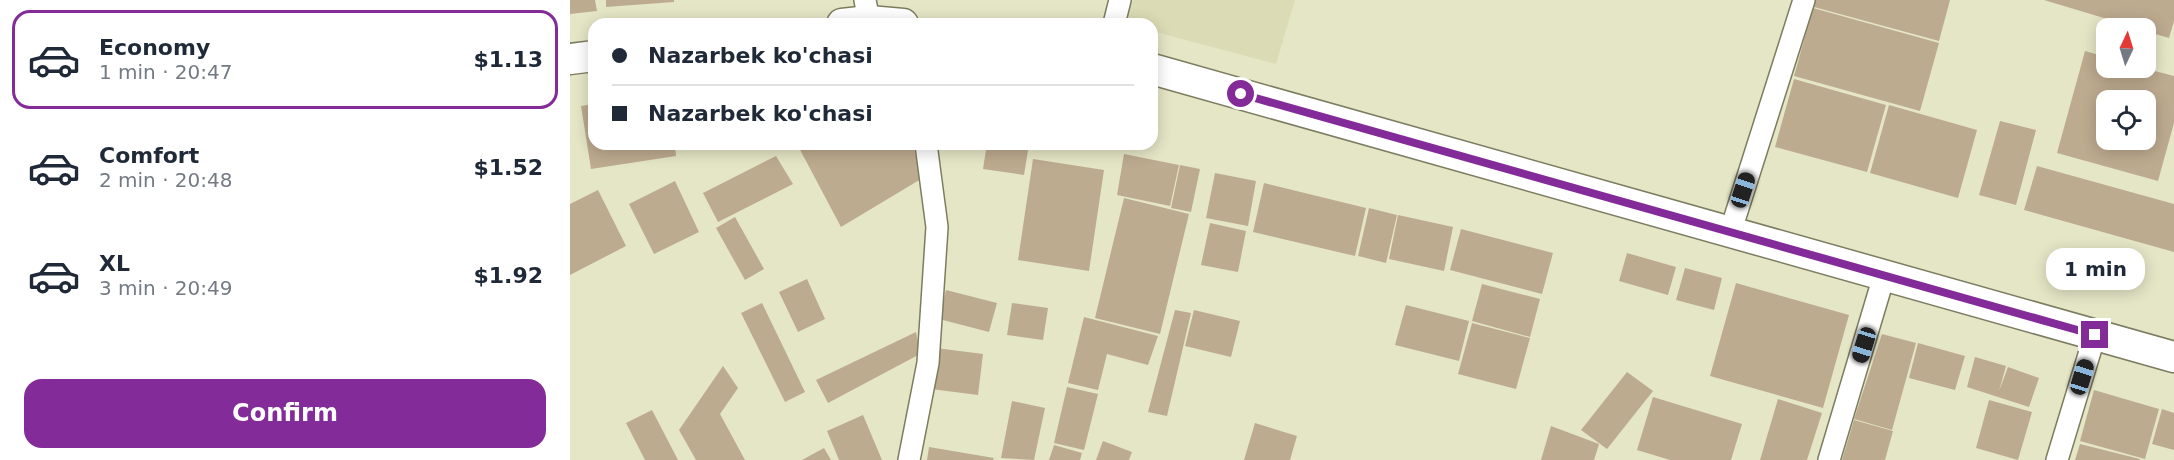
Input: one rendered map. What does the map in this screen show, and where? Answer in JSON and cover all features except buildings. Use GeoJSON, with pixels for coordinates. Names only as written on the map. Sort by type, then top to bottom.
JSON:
{"type":"FeatureCollection","features":[{"type":"Feature","properties":{"kind":"main road"},"geometry":{"type":"LineString","coordinates":[[570,59],[588,57]]}},
{"type":"Feature","properties":{"kind":"main road"},"geometry":{"type":"LineString","coordinates":[[1158,71],[2174,357]]}},
{"type":"Feature","properties":{"kind":"street"},"geometry":{"type":"LineString","coordinates":[[1116,18],[1120,0]]}},
{"type":"Feature","properties":{"kind":"street"},"geometry":{"type":"LineString","coordinates":[[1730,233],[1804,0]]}},
{"type":"Feature","properties":{"kind":"street"},"geometry":{"type":"LineString","coordinates":[[909,460],[928,363],[937,227],[927,150]]}},
{"type":"Feature","properties":{"kind":"street"},"geometry":{"type":"LineString","coordinates":[[1830,460],[1884,276]]}},
{"type":"Feature","properties":{"kind":"street"},"geometry":{"type":"LineString","coordinates":[[2057,460],[2095,335]]}},
{"type":"Feature","properties":{"kind":"shaded area"},"geometry":{"type":"Polygon","coordinates":[[[1133,0],[1295,0],[1276,64],[1158,33],[1158,18],[1128,18],[1133,0]]]}},
{"type":"Feature","properties":{"kind":"route"},"geometry":{"type":"LineString","coordinates":[[1241,94],[2095,335]]}}]}
